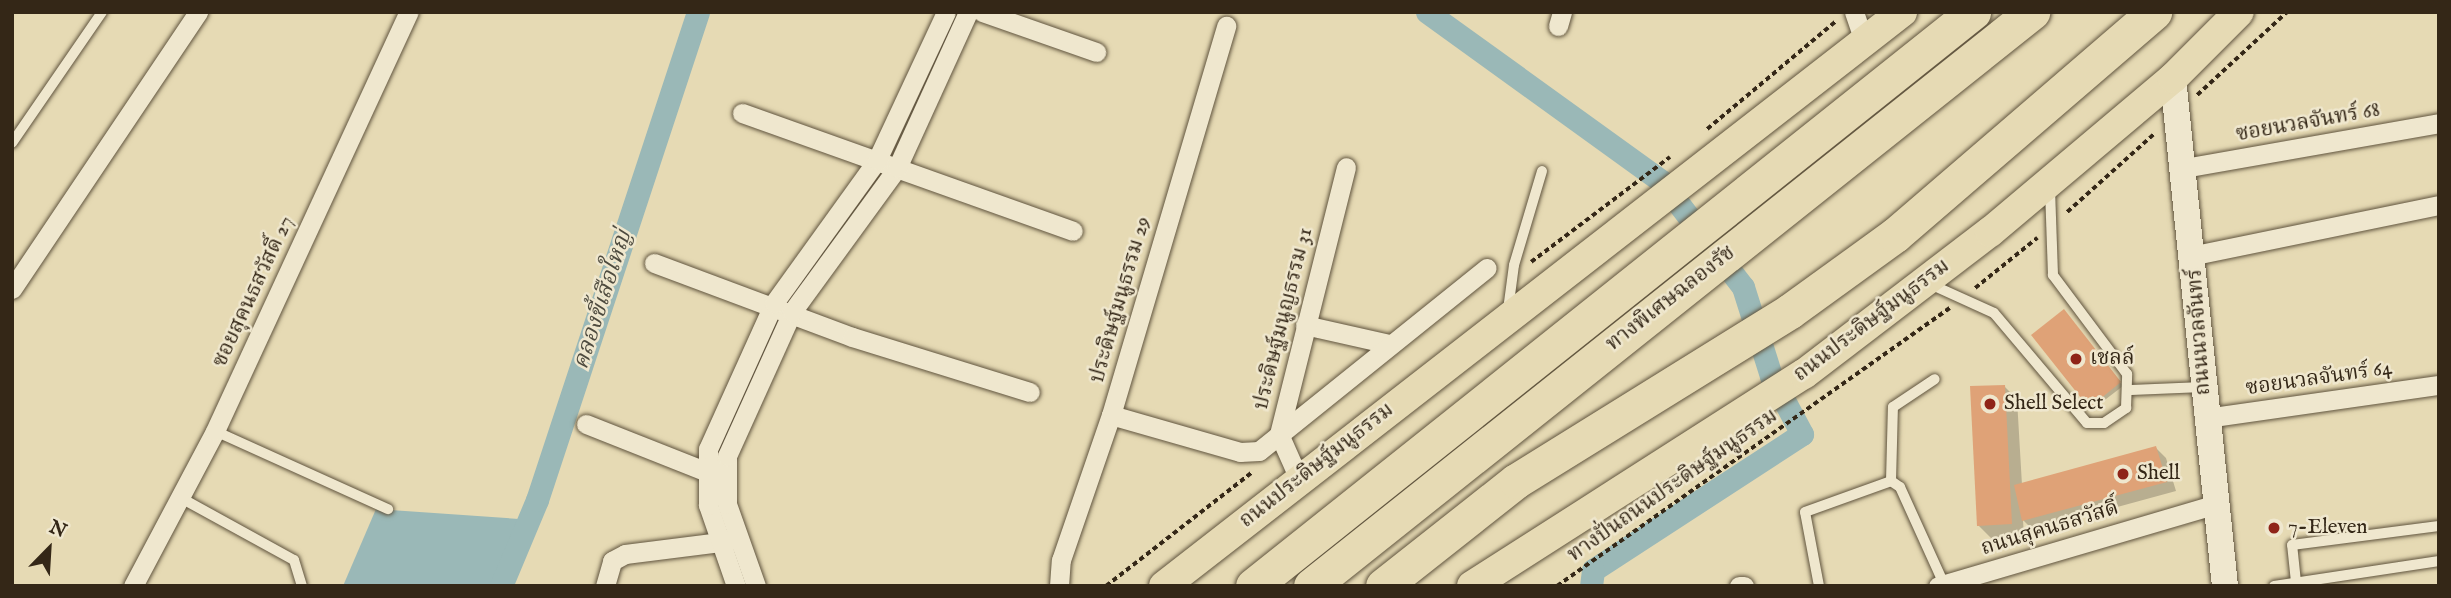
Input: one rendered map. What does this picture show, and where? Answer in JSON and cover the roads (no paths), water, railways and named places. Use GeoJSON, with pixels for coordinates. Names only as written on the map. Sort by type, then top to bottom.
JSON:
{"type":"FeatureCollection","features":[{"type":"Feature","properties":{"kind":"highway","name":"ทางพิเศษฉลองรัช"},"geometry":{"type":"LineString","coordinates":[[1253,586],[1973,12]]}},
{"type":"Feature","properties":{"kind":"highway","name":"ทางพิเศษฉลองรัช"},"geometry":{"type":"LineString","coordinates":[[1311,586],[2032,12]]}},
{"type":"Feature","properties":{"kind":"highway"},"geometry":{"type":"LineString","coordinates":[[1383,586],[1418,557],[1596,427],[1759,331],[1895,235],[2154,12]]}},
{"type":"Feature","properties":{"kind":"main road","name":"ถนนประดิษฐ์มนูธรรม"},"geometry":{"type":"LineString","coordinates":[[1164,586],[1508,316],[1662,180],[1865,44],[1902,12]]}},
{"type":"Feature","properties":{"kind":"main road","name":"ถนนประดิษฐ์มนูธรรม"},"geometry":{"type":"LineString","coordinates":[[1472,586],[1781,390],[1925,282],[2050,181],[2173,78],[2239,12]]}},
{"type":"Feature","properties":{"kind":"main road","name":"ถนนนวลจันทร์"},"geometry":{"type":"LineString","coordinates":[[2173,78],[2195,255],[2206,418],[2225,586]]}},
{"type":"Feature","properties":{"kind":"street"},"geometry":{"type":"LineString","coordinates":[[12,289],[198,12]]}},
{"type":"Feature","properties":{"kind":"street","name":"ซอยสุคนธสวัสดิ์ 27"},"geometry":{"type":"LineString","coordinates":[[133,586],[215,431],[408,12]]}},
{"type":"Feature","properties":{"kind":"street"},"geometry":{"type":"LineString","coordinates":[[736,586],[726,541],[704,471],[773,306],[877,160],[946,12]]}},
{"type":"Feature","properties":{"kind":"street"},"geometry":{"type":"LineString","coordinates":[[756,586],[726,541],[723,478],[792,312],[897,168],[968,12]]}},
{"type":"Feature","properties":{"kind":"street"},"geometry":{"type":"LineString","coordinates":[[982,12],[1096,52]]}},
{"type":"Feature","properties":{"kind":"street"},"geometry":{"type":"LineString","coordinates":[[1854,12],[1865,44]]}},
{"type":"Feature","properties":{"kind":"street","name":"ประดิษฐ์มนูธรรม 29"},"geometry":{"type":"LineString","coordinates":[[1059,586],[1061,560],[1111,415],[1226,26]]}},
{"type":"Feature","properties":{"kind":"street"},"geometry":{"type":"LineString","coordinates":[[742,113],[1073,231]]}},
{"type":"Feature","properties":{"kind":"street","name":"ซอยนวลจันทร์ 68"},"geometry":{"type":"LineString","coordinates":[[2184,168],[2439,123]]}},
{"type":"Feature","properties":{"kind":"street","name":"ประดิษฐ์มนูญธรรม 31"},"geometry":{"type":"LineString","coordinates":[[1299,479],[1279,434],[1346,167]]}},
{"type":"Feature","properties":{"kind":"street"},"geometry":{"type":"LineString","coordinates":[[2195,255],[2439,205]]}},
{"type":"Feature","properties":{"kind":"street"},"geometry":{"type":"LineString","coordinates":[[654,263],[1030,393]]}},
{"type":"Feature","properties":{"kind":"street"},"geometry":{"type":"LineString","coordinates":[[1111,415],[1249,454],[1279,434],[1487,268]]}},
{"type":"Feature","properties":{"kind":"street"},"geometry":{"type":"LineString","coordinates":[[1305,325],[1389,344]]}},
{"type":"Feature","properties":{"kind":"street","name":"ซอยนวลจันทร์ 64"},"geometry":{"type":"LineString","coordinates":[[2206,418],[2439,385]]}},
{"type":"Feature","properties":{"kind":"street"},"geometry":{"type":"LineString","coordinates":[[586,424],[723,478]]}},
{"type":"Feature","properties":{"kind":"street","name":"ถนนสุคนธสวัสดิ์"},"geometry":{"type":"LineString","coordinates":[[1941,585],[2216,504]]}},
{"type":"Feature","properties":{"kind":"street"},"geometry":{"type":"LineString","coordinates":[[605,586],[612,561],[625,554],[726,541]]}},
{"type":"Feature","properties":{"kind":"lane"},"geometry":{"type":"LineString","coordinates":[[12,143],[102,12]]}},
{"type":"Feature","properties":{"kind":"lane"},"geometry":{"type":"LineString","coordinates":[[1508,316],[1514,265],[1542,171]]}},
{"type":"Feature","properties":{"kind":"lane"},"geometry":{"type":"LineString","coordinates":[[1925,282],[1994,313],[2087,423],[2104,423],[2126,408],[2131,390],[2127,374],[2053,275],[2050,181]]}},
{"type":"Feature","properties":{"kind":"lane"},"geometry":{"type":"LineString","coordinates":[[1891,481],[1893,407],[1935,379]]}},
{"type":"Feature","properties":{"kind":"lane"},"geometry":{"type":"LineString","coordinates":[[2131,390],[2204,387]]}},
{"type":"Feature","properties":{"kind":"lane"},"geometry":{"type":"LineString","coordinates":[[215,431],[388,509]]}},
{"type":"Feature","properties":{"kind":"lane"},"geometry":{"type":"LineString","coordinates":[[1819,586],[1805,512],[1891,481],[1900,486],[1941,585]]}},
{"type":"Feature","properties":{"kind":"lane"},"geometry":{"type":"LineString","coordinates":[[181,498],[294,560],[302,586]]}},
{"type":"Feature","properties":{"kind":"lane"},"geometry":{"type":"LineString","coordinates":[[2296,582],[2292,545],[2439,526]]}},
{"type":"Feature","properties":{"kind":"lane"},"geometry":{"type":"LineString","coordinates":[[2274,586],[2439,561]]}},
{"type":"Feature","properties":{"kind":"water"},"geometry":{"type":"Polygon","coordinates":[[[376,509],[519,519],[494,586],[343,586],[376,509]]]}},
{"type":"Feature","properties":{"kind":"waterway","name":"คลองขี้เสือใหญ่"},"geometry":{"type":"LineString","coordinates":[[501,586],[537,500],[698,12]]}},
{"type":"Feature","properties":{"kind":"waterway"},"geometry":{"type":"LineString","coordinates":[[1427,12],[1661,181],[1743,287],[1771,376],[1802,434],[1593,570],[1591,586]]}},
{"type":"Feature","properties":{"kind":"place","name":"เชลล์"},"geometry":{"type":"Point","coordinates":[2076,359]}},
{"type":"Feature","properties":{"kind":"place","name":"Shell Select"},"geometry":{"type":"Point","coordinates":[1990,404]}},
{"type":"Feature","properties":{"kind":"place","name":"Shell"},"geometry":{"type":"Point","coordinates":[2123,474]}},
{"type":"Feature","properties":{"kind":"place","name":"7-Eleven"},"geometry":{"type":"Point","coordinates":[2274,528]}}]}
